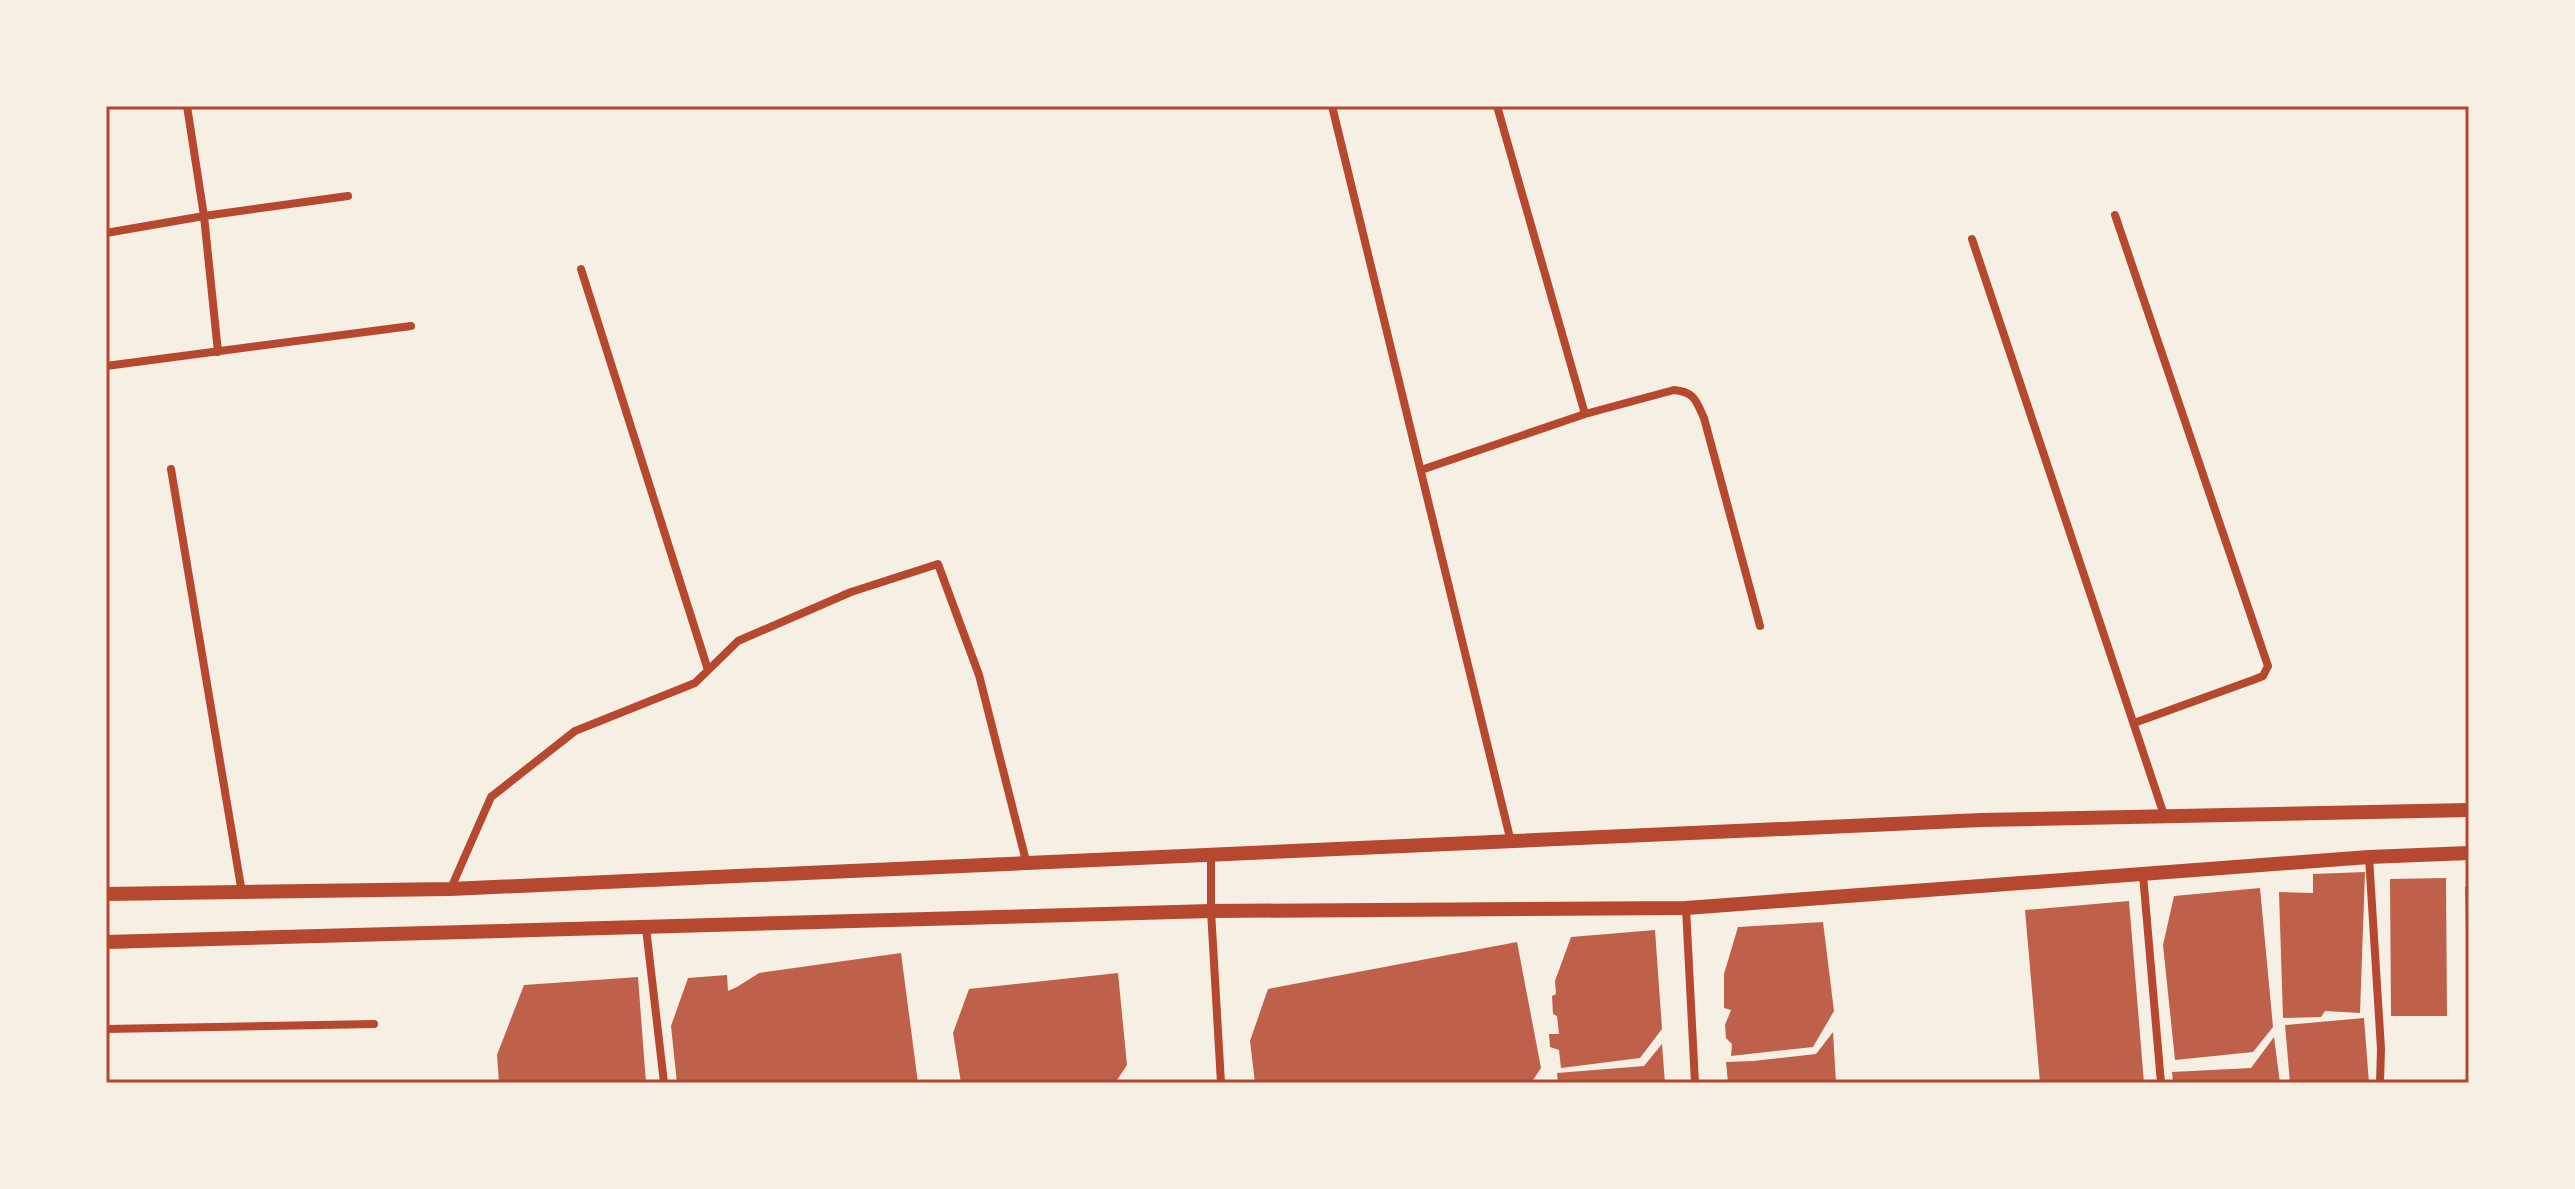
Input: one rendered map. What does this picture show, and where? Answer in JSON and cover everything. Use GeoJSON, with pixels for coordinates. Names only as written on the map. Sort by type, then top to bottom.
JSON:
{"type":"FeatureCollection","features":[{"type":"Feature","properties":{"kind":"street"},"geometry":{"type":"LineString","coordinates":[[187,106],[204,216],[218,352]]}},
{"type":"Feature","properties":{"kind":"street"},"geometry":{"type":"LineString","coordinates":[[1332,106],[1511,842]]}},
{"type":"Feature","properties":{"kind":"street"},"geometry":{"type":"LineString","coordinates":[[1497,106],[1585,414]]}},
{"type":"Feature","properties":{"kind":"street"},"geometry":{"type":"LineString","coordinates":[[106,233],[348,196]]}},
{"type":"Feature","properties":{"kind":"street"},"geometry":{"type":"LineString","coordinates":[[2115,215],[2268,666],[2263,676],[2134,723]]}},
{"type":"Feature","properties":{"kind":"street"},"geometry":{"type":"LineString","coordinates":[[1972,239],[2164,815]]}},
{"type":"Feature","properties":{"kind":"street"},"geometry":{"type":"LineString","coordinates":[[581,269],[708,670]]}},
{"type":"Feature","properties":{"kind":"street"},"geometry":{"type":"LineString","coordinates":[[106,366],[411,326]]}},
{"type":"Feature","properties":{"kind":"street"},"geometry":{"type":"LineString","coordinates":[[1421,470],[1585,414],[1674,390],[1686,391],[1696,400],[1704,418],[1760,626]]}},
{"type":"Feature","properties":{"kind":"street"},"geometry":{"type":"LineString","coordinates":[[171,469],[242,893]]}},
{"type":"Feature","properties":{"kind":"street"},"geometry":{"type":"LineString","coordinates":[[450,889],[491,797],[575,731],[695,683],[738,641],[851,592],[938,564],[979,675],[1027,865]]}},
{"type":"Feature","properties":{"kind":"street"},"geometry":{"type":"LineString","coordinates":[[106,894],[450,889],[1981,820],[2469,810]]}},
{"type":"Feature","properties":{"kind":"street"},"geometry":{"type":"LineString","coordinates":[[106,942],[1211,911],[1686,908],[2369,857],[2469,853]]}},
{"type":"Feature","properties":{"kind":"street"},"geometry":{"type":"LineString","coordinates":[[1211,855],[1211,911],[1221,1083]]}},
{"type":"Feature","properties":{"kind":"street"},"geometry":{"type":"LineString","coordinates":[[2369,857],[2381,1049],[2380,1083]]}},
{"type":"Feature","properties":{"kind":"street"},"geometry":{"type":"LineString","coordinates":[[2143,875],[2161,1083]]}},
{"type":"Feature","properties":{"kind":"street"},"geometry":{"type":"LineString","coordinates":[[1686,908],[1695,1083]]}},
{"type":"Feature","properties":{"kind":"street"},"geometry":{"type":"LineString","coordinates":[[646,928],[664,1083]]}},
{"type":"Feature","properties":{"kind":"street"},"geometry":{"type":"LineString","coordinates":[[106,1029],[374,1024]]}},
{"type":"Feature","properties":{"kind":"building"},"geometry":{"type":"Polygon","coordinates":[[[2365,872],[2360,1013],[2325,1011],[2321,1017],[2283,1018],[2279,892],[2313,893],[2313,874],[2365,872]]]}},
{"type":"Feature","properties":{"kind":"building"},"geometry":{"type":"Polygon","coordinates":[[[2446,878],[2447,1016],[2391,1016],[2390,879],[2446,878]]]}},
{"type":"Feature","properties":{"kind":"building"},"geometry":{"type":"Polygon","coordinates":[[[2465,887],[2469,887],[2469,930],[2466,930],[2465,887]]]}},
{"type":"Feature","properties":{"kind":"building"},"geometry":{"type":"Polygon","coordinates":[[[2260,888],[2273,1027],[2253,1052],[2175,1060],[2163,945],[2174,896],[2260,888]]]}},
{"type":"Feature","properties":{"kind":"building"},"geometry":{"type":"Polygon","coordinates":[[[2129,901],[2144,1083],[2040,1083],[2025,910],[2129,901]]]}},
{"type":"Feature","properties":{"kind":"building"},"geometry":{"type":"Polygon","coordinates":[[[1823,922],[1834,1011],[1813,1047],[1731,1056],[1732,1044],[1726,1038],[1725,1025],[1731,1010],[1724,1008],[1724,974],[1738,927],[1823,922]]]}},
{"type":"Feature","properties":{"kind":"building"},"geometry":{"type":"Polygon","coordinates":[[[1655,930],[1662,1029],[1640,1058],[1561,1068],[1559,1050],[1550,1047],[1549,1034],[1559,1034],[1552,996],[1556,994],[1555,981],[1571,937],[1655,930]]]}},
{"type":"Feature","properties":{"kind":"building"},"geometry":{"type":"Polygon","coordinates":[[[1517,942],[1541,1068],[1531,1083],[1255,1083],[1250,1041],[1268,989],[1517,942]]]}},
{"type":"Feature","properties":{"kind":"building"},"geometry":{"type":"Polygon","coordinates":[[[901,953],[918,1083],[677,1083],[671,1026],[688,978],[727,975],[728,991],[759,973],[901,953]]]}},
{"type":"Feature","properties":{"kind":"building"},"geometry":{"type":"Polygon","coordinates":[[[1118,973],[1127,1065],[1115,1083],[961,1083],[953,1033],[969,989],[1118,973]]]}},
{"type":"Feature","properties":{"kind":"building"},"geometry":{"type":"Polygon","coordinates":[[[638,977],[646,1083],[499,1083],[497,1055],[524,985],[638,977]]]}},
{"type":"Feature","properties":{"kind":"building"},"geometry":{"type":"Polygon","coordinates":[[[2364,1018],[2369,1083],[2290,1083],[2285,1025],[2364,1018]]]}},
{"type":"Feature","properties":{"kind":"building"},"geometry":{"type":"Polygon","coordinates":[[[1833,1032],[1836,1083],[1728,1083],[1726,1062],[1816,1054],[1833,1032]]]}},
{"type":"Feature","properties":{"kind":"building"},"geometry":{"type":"Polygon","coordinates":[[[2274,1037],[2280,1083],[2173,1083],[2172,1072],[2251,1068],[2274,1037]]]}},
{"type":"Feature","properties":{"kind":"building"},"geometry":{"type":"Polygon","coordinates":[[[1662,1044],[1665,1083],[1558,1083],[1557,1073],[1644,1066],[1662,1044]]]}}]}
